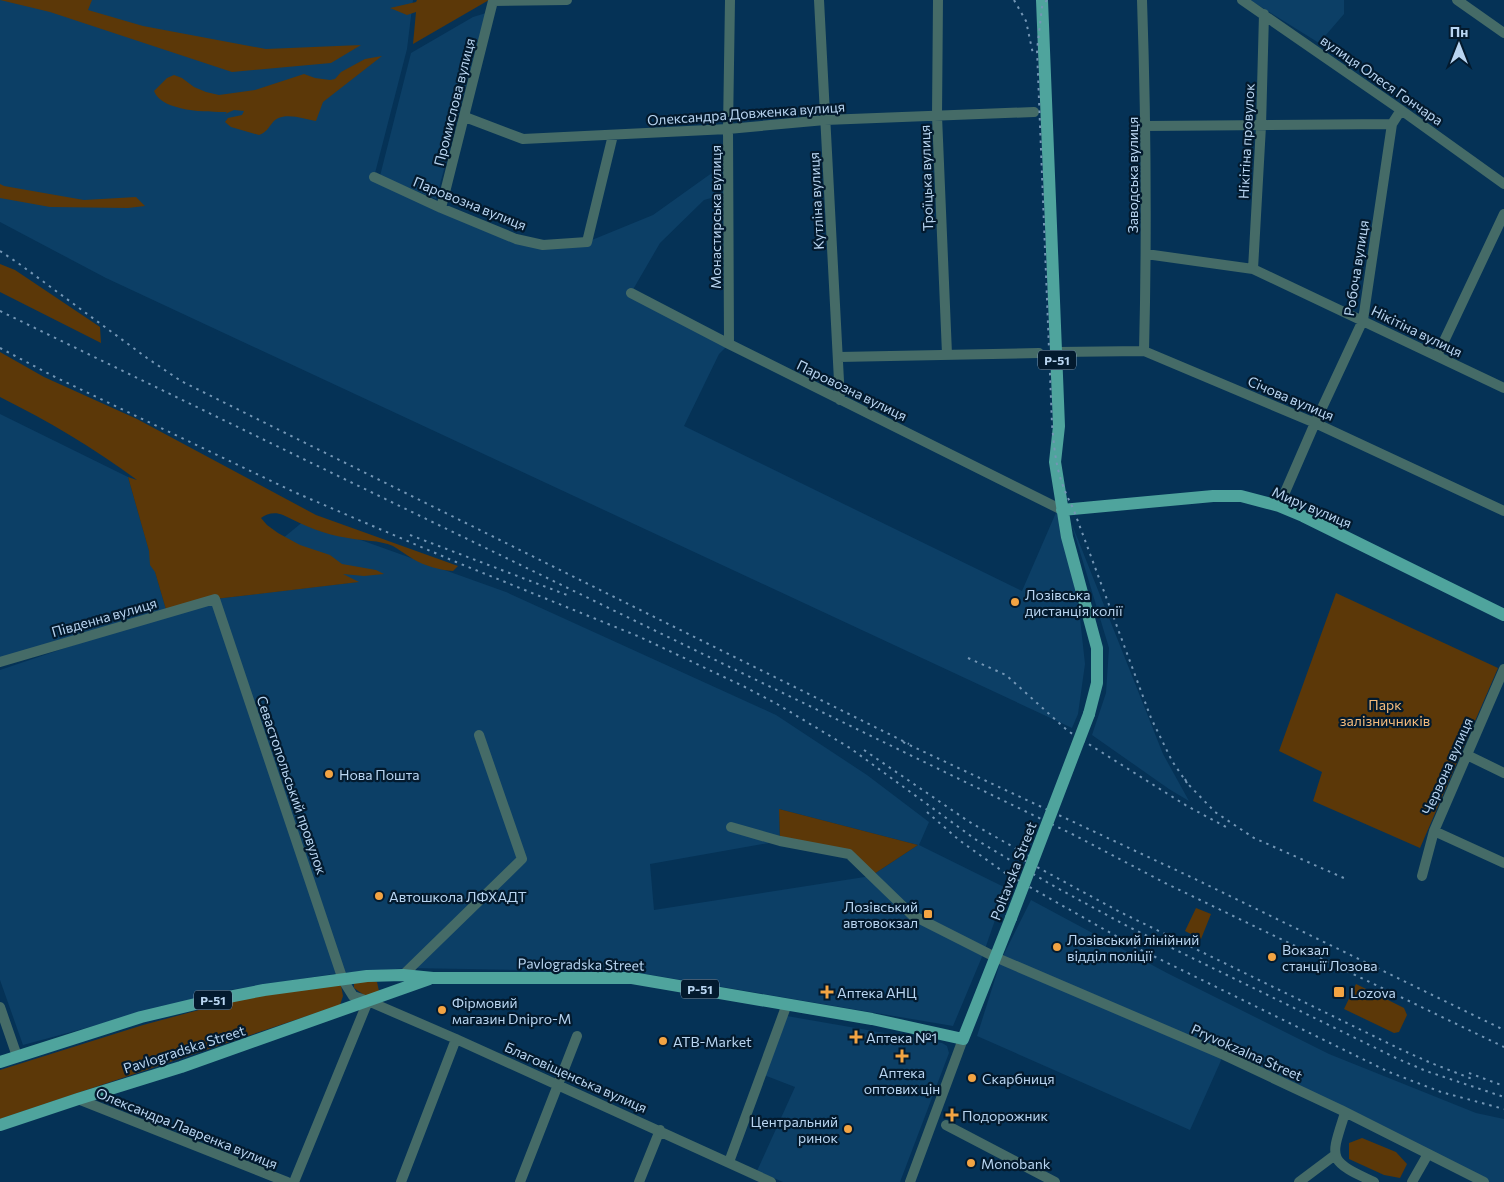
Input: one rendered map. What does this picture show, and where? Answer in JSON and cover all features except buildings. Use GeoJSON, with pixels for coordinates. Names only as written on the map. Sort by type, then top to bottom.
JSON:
{"type":"FeatureCollection","features":[{"type":"Feature","properties":{"kind":"main road","name":"Р-51"},"geometry":{"type":"LineString","coordinates":[[1042,0],[1060,426],[1055,462],[1062,510]]}},
{"type":"Feature","properties":{"kind":"main road","name":"Миру вулиця"},"geometry":{"type":"LineString","coordinates":[[1062,510],[1213,496],[1242,496],[1279,506],[1303,516],[1504,614]]}},
{"type":"Feature","properties":{"kind":"main road","name":"Poltavska Street"},"geometry":{"type":"LineString","coordinates":[[962,1039],[1011,918],[1089,714],[1097,683],[1097,648],[1067,537],[1062,510]]}},
{"type":"Feature","properties":{"kind":"main road","name":"Pavlogradska Street"},"geometry":{"type":"LineString","coordinates":[[0,1062],[141,1017],[208,1001],[264,990],[367,976],[402,975],[433,978],[632,978],[872,1019],[962,1039]]}},
{"type":"Feature","properties":{"kind":"main road","name":"Pavlogradska Street"},"geometry":{"type":"LineString","coordinates":[[0,1125],[181,1068],[433,978]]}},
{"type":"Feature","properties":{"kind":"street"},"geometry":{"type":"LineString","coordinates":[[493,1],[567,0]]}},
{"type":"Feature","properties":{"kind":"street","name":"Монастирська вулиця"},"geometry":{"type":"LineString","coordinates":[[729,344],[728,129],[730,0]]}},
{"type":"Feature","properties":{"kind":"street","name":"Кутліна вулиця"},"geometry":{"type":"LineString","coordinates":[[819,0],[840,400]]}},
{"type":"Feature","properties":{"kind":"street","name":"Троїцька вулиця"},"geometry":{"type":"LineString","coordinates":[[938,0],[938,116],[947,354]]}},
{"type":"Feature","properties":{"kind":"street","name":"Заводська вулиця"},"geometry":{"type":"LineString","coordinates":[[1142,0],[1146,126],[1144,350]]}},
{"type":"Feature","properties":{"kind":"street","name":"вулиця Олеся Гончара"},"geometry":{"type":"LineString","coordinates":[[1242,0],[1504,184]]}},
{"type":"Feature","properties":{"kind":"street"},"geometry":{"type":"LineString","coordinates":[[1457,0],[1504,33]]}},
{"type":"Feature","properties":{"kind":"street","name":"Промислова вулиця"},"geometry":{"type":"LineString","coordinates":[[441,208],[493,1]]}},
{"type":"Feature","properties":{"kind":"street","name":"Нікітіна провулок"},"geometry":{"type":"LineString","coordinates":[[1252,269],[1261,126],[1264,14]]}},
{"type":"Feature","properties":{"kind":"street","name":"Робоча вулиця"},"geometry":{"type":"LineString","coordinates":[[1279,506],[1315,422],[1363,320],[1392,124],[1401,110]]}},
{"type":"Feature","properties":{"kind":"street","name":"Олександра Довженка вулиця"},"geometry":{"type":"LineString","coordinates":[[465,117],[523,139],[728,129],[825,120],[1034,112]]}},
{"type":"Feature","properties":{"kind":"street"},"geometry":{"type":"LineString","coordinates":[[1146,126],[1392,124]]}},
{"type":"Feature","properties":{"kind":"street","name":"Паровозна вулиця"},"geometry":{"type":"LineString","coordinates":[[374,177],[441,208],[525,241],[543,245],[587,242],[613,136]]}},
{"type":"Feature","properties":{"kind":"street"},"geometry":{"type":"LineString","coordinates":[[1436,356],[1504,214]]}},
{"type":"Feature","properties":{"kind":"street","name":"Нікітіна вулиця"},"geometry":{"type":"LineString","coordinates":[[1146,254],[1252,269],[1504,388]]}},
{"type":"Feature","properties":{"kind":"street","name":"Паровозна вулиця"},"geometry":{"type":"LineString","coordinates":[[630,293],[1062,510]]}},
{"type":"Feature","properties":{"kind":"street","name":"Січова вулиця"},"geometry":{"type":"LineString","coordinates":[[1057,352],[1144,350],[1315,422],[1504,511]]}},
{"type":"Feature","properties":{"kind":"street"},"geometry":{"type":"LineString","coordinates":[[839,357],[1040,353]]}},
{"type":"Feature","properties":{"kind":"street","name":"Південна вулиця"},"geometry":{"type":"LineString","coordinates":[[0,662],[215,598]]}},
{"type":"Feature","properties":{"kind":"street","name":"Севастопольський провулок"},"geometry":{"type":"LineString","coordinates":[[215,598],[343,980]]}},
{"type":"Feature","properties":{"kind":"street","name":"Червона вулиця"},"geometry":{"type":"LineString","coordinates":[[1422,876],[1434,831],[1466,756],[1500,687],[1504,669]]}},
{"type":"Feature","properties":{"kind":"street"},"geometry":{"type":"LineString","coordinates":[[402,975],[522,859],[479,735]]}},
{"type":"Feature","properties":{"kind":"street"},"geometry":{"type":"LineString","coordinates":[[1466,756],[1504,773]]}},
{"type":"Feature","properties":{"kind":"street","name":"Pryvokzalna Street"},"geometry":{"type":"LineString","coordinates":[[731,827],[780,841],[849,854],[912,915],[995,957],[1224,1056],[1484,1182]]}},
{"type":"Feature","properties":{"kind":"street"},"geometry":{"type":"LineString","coordinates":[[1434,831],[1504,863]]}},
{"type":"Feature","properties":{"kind":"street","name":"Благовіщенська вулиця"},"geometry":{"type":"LineString","coordinates":[[343,980],[353,996],[456,1038],[771,1182]]}},
{"type":"Feature","properties":{"kind":"street"},"geometry":{"type":"LineString","coordinates":[[294,1182],[368,1001]]}},
{"type":"Feature","properties":{"kind":"street"},"geometry":{"type":"LineString","coordinates":[[729,1162],[787,1004]]}},
{"type":"Feature","properties":{"kind":"street"},"geometry":{"type":"LineString","coordinates":[[0,1007],[17,1056]]}},
{"type":"Feature","properties":{"kind":"street"},"geometry":{"type":"LineString","coordinates":[[520,1182],[577,1036]]}},
{"type":"Feature","properties":{"kind":"street"},"geometry":{"type":"LineString","coordinates":[[401,1182],[456,1038]]}},
{"type":"Feature","properties":{"kind":"street"},"geometry":{"type":"LineString","coordinates":[[910,1182],[962,1039]]}},
{"type":"Feature","properties":{"kind":"street","name":"Олександра Лавренка вулиця"},"geometry":{"type":"LineString","coordinates":[[78,1099],[287,1182]]}},
{"type":"Feature","properties":{"kind":"street"},"geometry":{"type":"LineString","coordinates":[[1345,1113],[1335,1144],[1335,1155],[1344,1168],[1374,1182]]}},
{"type":"Feature","properties":{"kind":"street"},"geometry":{"type":"LineString","coordinates":[[946,1126],[1055,1182]]}},
{"type":"Feature","properties":{"kind":"street"},"geometry":{"type":"LineString","coordinates":[[639,1182],[660,1130]]}},
{"type":"Feature","properties":{"kind":"street"},"geometry":{"type":"LineString","coordinates":[[1412,1182],[1428,1154]]}},
{"type":"Feature","properties":{"kind":"street"},"geometry":{"type":"LineString","coordinates":[[1299,1182],[1335,1155]]}},
{"type":"Feature","properties":{"kind":"shaded area"},"geometry":{"type":"Polygon","coordinates":[[[0,0],[413,0],[407,49],[374,177],[543,245],[587,242],[653,215],[730,160],[729,193],[704,200],[660,243],[631,293],[729,344],[719,354],[684,426],[1022,591],[1058,508],[1079,609],[1085,664],[1078,714],[1072,728],[106,278],[0,222],[0,0]]]}},
{"type":"Feature","properties":{"kind":"shaded area"},"geometry":{"type":"Polygon","coordinates":[[[1250,0],[1344,0],[1344,14],[1319,43],[1250,0]]]}},
{"type":"Feature","properties":{"kind":"shaded area"},"geometry":{"type":"Polygon","coordinates":[[[486,13],[436,199],[380,176],[411,53],[473,17],[486,13]]]}},
{"type":"Feature","properties":{"kind":"shaded area"},"geometry":{"type":"Polygon","coordinates":[[[0,414],[128,477],[167,613],[215,599],[357,582],[276,544],[305,520],[506,592],[776,715],[867,775],[929,822],[919,845],[1006,888],[984,952],[953,1026],[634,972],[409,968],[340,973],[223,991],[23,1045],[0,980],[0,670],[151,619],[0,662],[0,414]],[[779,809],[780,841],[650,864],[654,910],[871,876],[918,845],[779,809]]]}},
{"type":"Feature","properties":{"kind":"shaded area"},"geometry":{"type":"Polygon","coordinates":[[[1071,522],[1163,754],[1189,801],[1092,735],[1106,693],[1109,648],[1071,522]]]}},
{"type":"Feature","properties":{"kind":"shaded area"},"geometry":{"type":"Polygon","coordinates":[[[1031,900],[1167,973],[1329,1054],[1476,1113],[1504,1119],[1504,1182],[1484,1182],[1223,1056],[1190,1130],[977,1036],[1001,960],[1031,900]]]}},
{"type":"Feature","properties":{"kind":"shaded area","name":"Центральний ринок"},"geometry":{"type":"Polygon","coordinates":[[[781,1015],[942,1043],[947,1046],[949,1053],[900,1182],[783,1182],[757,1171],[795,1087],[759,1073],[781,1015]]]}},
{"type":"Feature","properties":{"kind":"green space"},"geometry":{"type":"Polygon","coordinates":[[[0,0],[92,0],[88,10],[143,26],[266,49],[361,45],[331,63],[232,72],[50,12],[0,0]]]}},
{"type":"Feature","properties":{"kind":"green space"},"geometry":{"type":"Polygon","coordinates":[[[417,0],[489,0],[413,44],[416,12],[407,15],[390,8],[416,2],[417,0]]]}},
{"type":"Feature","properties":{"kind":"green space"},"geometry":{"type":"Polygon","coordinates":[[[382,56],[323,102],[316,121],[288,116],[282,117],[273,122],[259,135],[231,127],[225,122],[228,118],[242,115],[244,111],[234,110],[225,114],[227,112],[209,112],[176,107],[159,98],[154,91],[167,78],[174,75],[182,78],[194,87],[219,95],[255,90],[304,74],[330,80],[335,79],[341,72],[365,59],[382,56]]]}},
{"type":"Feature","properties":{"kind":"green space"},"geometry":{"type":"Polygon","coordinates":[[[0,184],[84,200],[136,197],[145,206],[128,208],[50,207],[0,198],[0,184]]]}},
{"type":"Feature","properties":{"kind":"green space"},"geometry":{"type":"Polygon","coordinates":[[[0,264],[15,270],[100,327],[101,343],[0,292],[0,264]]]}},
{"type":"Feature","properties":{"kind":"green space"},"geometry":{"type":"Polygon","coordinates":[[[0,352],[44,377],[137,419],[316,515],[458,566],[453,571],[432,567],[388,544],[331,535],[283,515],[272,514],[261,518],[278,533],[300,545],[330,555],[342,564],[376,570],[384,574],[364,576],[343,574],[359,582],[215,599],[167,613],[155,572],[150,565],[149,551],[128,477],[137,480],[70,436],[0,397],[0,352]]]}},
{"type":"Feature","properties":{"kind":"green space","name":"Парк залізничників"},"geometry":{"type":"Polygon","coordinates":[[[1336,593],[1498,668],[1420,848],[1313,801],[1322,772],[1279,751],[1336,593]]]}},
{"type":"Feature","properties":{"kind":"green space"},"geometry":{"type":"Polygon","coordinates":[[[779,809],[918,845],[871,876],[849,854],[780,841],[779,809]]]}},
{"type":"Feature","properties":{"kind":"green space"},"geometry":{"type":"Polygon","coordinates":[[[1196,908],[1211,914],[1201,939],[1185,931],[1196,908]]]}},
{"type":"Feature","properties":{"kind":"green space"},"geometry":{"type":"Polygon","coordinates":[[[377,982],[379,991],[374,995],[364,995],[354,988],[354,983],[377,982]]]}},
{"type":"Feature","properties":{"kind":"green space"},"geometry":{"type":"Polygon","coordinates":[[[1356,984],[1404,1008],[1407,1015],[1399,1032],[1394,1033],[1344,1009],[1356,984]]]}},
{"type":"Feature","properties":{"kind":"green space"},"geometry":{"type":"Polygon","coordinates":[[[341,985],[343,996],[340,1005],[0,1119],[0,1070],[143,1025],[251,996],[341,985]]]}},
{"type":"Feature","properties":{"kind":"green space"},"geometry":{"type":"Polygon","coordinates":[[[1362,1138],[1396,1152],[1407,1164],[1400,1178],[1384,1175],[1349,1159],[1349,1143],[1362,1138]]]}},
{"type":"Feature","properties":{"kind":"railway"},"geometry":{"type":"LineString","coordinates":[[1014,0],[1026,21],[1033,54]]}},
{"type":"Feature","properties":{"kind":"railway"},"geometry":{"type":"LineString","coordinates":[[1047,0],[1042,7],[1037,50],[1052,424],[1056,458],[1063,487],[1073,508],[1151,718],[1172,761],[1187,783]]}},
{"type":"Feature","properties":{"kind":"railway"},"geometry":{"type":"LineString","coordinates":[[0,251],[181,381],[909,744]]}},
{"type":"Feature","properties":{"kind":"railway"},"geometry":{"type":"LineString","coordinates":[[0,311],[1076,836],[1165,883],[1504,1047]]}},
{"type":"Feature","properties":{"kind":"railway"},"geometry":{"type":"LineString","coordinates":[[0,348],[53,376],[294,492],[456,562],[640,637],[745,687],[850,748],[975,839],[1050,884],[1127,926],[1396,1058],[1426,1071],[1504,1097]]}},
{"type":"Feature","properties":{"kind":"railway"},"geometry":{"type":"LineString","coordinates":[[410,535],[567,595]]}},
{"type":"Feature","properties":{"kind":"railway"},"geometry":{"type":"LineString","coordinates":[[968,658],[1006,675],[1068,731],[1187,806],[1226,827]]}},
{"type":"Feature","properties":{"kind":"railway"},"geometry":{"type":"LineString","coordinates":[[903,742],[1193,878],[1504,1030]]}},
{"type":"Feature","properties":{"kind":"railway"},"geometry":{"type":"LineString","coordinates":[[864,750],[968,821],[1034,859]]}},
{"type":"Feature","properties":{"kind":"railway"},"geometry":{"type":"LineString","coordinates":[[1185,779],[1215,812],[1254,838],[1346,879]]}},
{"type":"Feature","properties":{"kind":"railway"},"geometry":{"type":"LineString","coordinates":[[927,812],[959,840],[1005,873],[1137,948],[1389,1072],[1441,1092],[1504,1109]]}},
{"type":"Feature","properties":{"kind":"railway"},"geometry":{"type":"LineString","coordinates":[[1024,860],[1120,912],[1400,1049],[1475,1080]]}},
{"type":"Feature","properties":{"kind":"railway"},"geometry":{"type":"LineString","coordinates":[[1469,1073],[1504,1086]]}},
{"type":"Feature","properties":{"kind":"place","name":"Лозівська дистанція колії"},"geometry":{"type":"Point","coordinates":[1015,602]}},
{"type":"Feature","properties":{"kind":"place","name":"Нова Пошта"},"geometry":{"type":"Point","coordinates":[329,774]}},
{"type":"Feature","properties":{"kind":"place","name":"Автошкола ЛФХАДТ"},"geometry":{"type":"Point","coordinates":[379,896]}},
{"type":"Feature","properties":{"kind":"place","name":"Лозівський автовокзал"},"geometry":{"type":"Point","coordinates":[928,914]}},
{"type":"Feature","properties":{"kind":"place","name":"Лозівський лінійний відділ поліції"},"geometry":{"type":"Point","coordinates":[1057,947]}},
{"type":"Feature","properties":{"kind":"place","name":"Вокзал станції Лозова"},"geometry":{"type":"Point","coordinates":[1272,957]}},
{"type":"Feature","properties":{"kind":"place","name":"Аптека АНЦ"},"geometry":{"type":"Point","coordinates":[827,992]}},
{"type":"Feature","properties":{"kind":"place","name":"Lozova"},"geometry":{"type":"Point","coordinates":[1339,992]}},
{"type":"Feature","properties":{"kind":"place","name":"Фірмовий магазин Dnipro-M"},"geometry":{"type":"Point","coordinates":[442,1010]}},
{"type":"Feature","properties":{"kind":"place","name":"Аптека №1"},"geometry":{"type":"Point","coordinates":[856,1037]}},
{"type":"Feature","properties":{"kind":"place","name":"ATB-Market"},"geometry":{"type":"Point","coordinates":[663,1041]}},
{"type":"Feature","properties":{"kind":"place","name":"Аптека оптових цін"},"geometry":{"type":"Point","coordinates":[902,1056]}},
{"type":"Feature","properties":{"kind":"place","name":"Скарбниця"},"geometry":{"type":"Point","coordinates":[972,1078]}},
{"type":"Feature","properties":{"kind":"place","name":"Подорожник"},"geometry":{"type":"Point","coordinates":[952,1115]}},
{"type":"Feature","properties":{"kind":"place","name":"Центральний ринок"},"geometry":{"type":"Point","coordinates":[848,1129]}},
{"type":"Feature","properties":{"kind":"place","name":"Monobank"},"geometry":{"type":"Point","coordinates":[971,1163]}}]}
